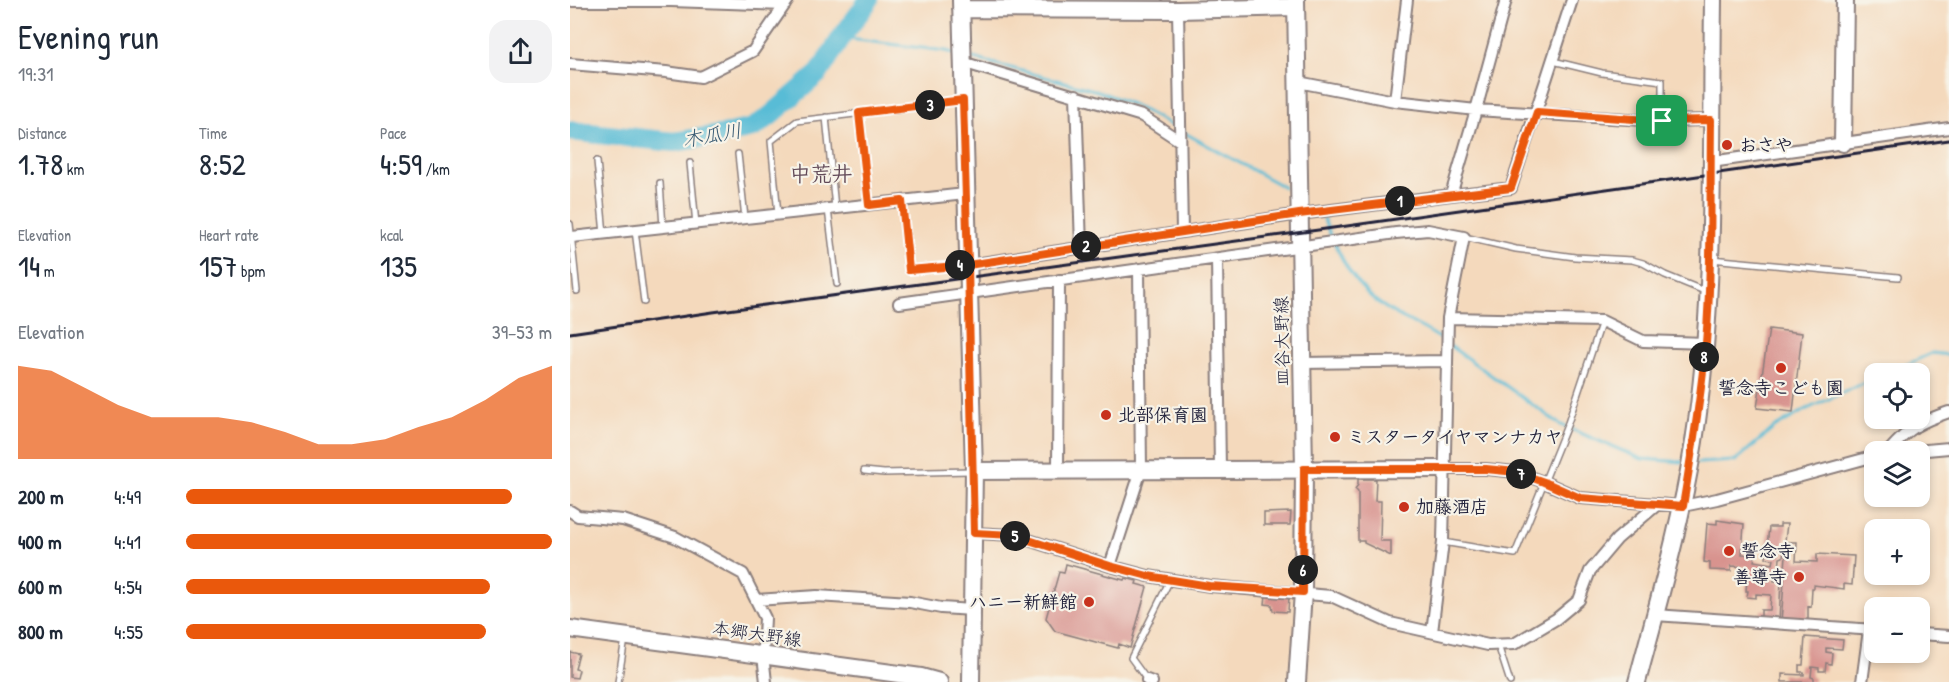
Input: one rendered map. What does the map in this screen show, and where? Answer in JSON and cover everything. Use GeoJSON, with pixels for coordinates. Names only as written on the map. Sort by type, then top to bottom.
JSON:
{"type":"FeatureCollection","features":[{"type":"Feature","properties":{"kind":"street"},"geometry":{"type":"LineString","coordinates":[[1395,101],[1407,0]]}},
{"type":"Feature","properties":{"kind":"street"},"geometry":{"type":"LineString","coordinates":[[1451,195],[1506,0]]}},
{"type":"Feature","properties":{"kind":"street"},"geometry":{"type":"LineString","coordinates":[[968,265],[1299,214],[1511,188],[1572,0]]}},
{"type":"Feature","properties":{"kind":"street"},"geometry":{"type":"LineString","coordinates":[[1637,682],[1683,506],[1706,343],[1710,259],[1713,0]]}},
{"type":"Feature","properties":{"kind":"street"},"geometry":{"type":"LineString","coordinates":[[1843,143],[1845,0]]}},
{"type":"Feature","properties":{"kind":"street"},"geometry":{"type":"LineString","coordinates":[[570,1],[786,3]]}},
{"type":"Feature","properties":{"kind":"street"},"geometry":{"type":"LineString","coordinates":[[570,64],[700,77],[753,51],[786,3]]}},
{"type":"Feature","properties":{"kind":"street"},"geometry":{"type":"LineString","coordinates":[[971,682],[974,471],[961,5],[1178,10],[1296,3]]}},
{"type":"Feature","properties":{"kind":"street","name":"皿谷大野線"},"geometry":{"type":"LineString","coordinates":[[1296,3],[1304,469],[1303,592],[1297,682]]}},
{"type":"Feature","properties":{"kind":"street"},"geometry":{"type":"LineString","coordinates":[[1178,10],[1182,232]]}},
{"type":"Feature","properties":{"kind":"street"},"geometry":{"type":"LineString","coordinates":[[962,62],[1142,116],[1180,141]]}},
{"type":"Feature","properties":{"kind":"street"},"geometry":{"type":"LineString","coordinates":[[1298,82],[1395,101],[1476,110],[1662,121],[1711,120]]}},
{"type":"Feature","properties":{"kind":"street"},"geometry":{"type":"LineString","coordinates":[[1076,95],[1081,247]]}},
{"type":"Feature","properties":{"kind":"street"},"geometry":{"type":"LineString","coordinates":[[1711,162],[1949,128]]}},
{"type":"Feature","properties":{"kind":"street"},"geometry":{"type":"LineString","coordinates":[[571,238],[965,194]]}},
{"type":"Feature","properties":{"kind":"street"},"geometry":{"type":"LineString","coordinates":[[899,303],[1428,230],[1464,237],[1446,336],[1443,542],[1432,632]]}},
{"type":"Feature","properties":{"kind":"street"},"geometry":{"type":"LineString","coordinates":[[1217,259],[1220,470]]}},
{"type":"Feature","properties":{"kind":"street"},"geometry":{"type":"LineString","coordinates":[[1110,566],[1141,470],[1139,269]]}},
{"type":"Feature","properties":{"kind":"street"},"geometry":{"type":"LineString","coordinates":[[1058,470],[1059,280]]}},
{"type":"Feature","properties":{"kind":"street"},"geometry":{"type":"LineString","coordinates":[[1448,318],[1602,321],[1643,341],[1706,343]]}},
{"type":"Feature","properties":{"kind":"street"},"geometry":{"type":"LineString","coordinates":[[1302,363],[1446,355]]}},
{"type":"Feature","properties":{"kind":"street"},"geometry":{"type":"LineString","coordinates":[[1897,441],[1905,432],[1926,420],[1949,412]]}},
{"type":"Feature","properties":{"kind":"street"},"geometry":{"type":"LineString","coordinates":[[1930,450],[1949,448]]}},
{"type":"Feature","properties":{"kind":"street"},"geometry":{"type":"LineString","coordinates":[[974,471],[1486,469],[1516,472],[1580,498],[1683,506],[1717,499],[1764,484],[1864,459]]}},
{"type":"Feature","properties":{"kind":"street"},"geometry":{"type":"LineString","coordinates":[[974,533],[1013,535],[1110,566],[1170,580],[1209,586],[1330,596],[1390,623],[1488,645],[1498,645],[1514,644],[1556,619],[1579,600],[1590,571],[1617,539],[1659,504]]}},
{"type":"Feature","properties":{"kind":"street"},"geometry":{"type":"LineString","coordinates":[[570,511],[578,516],[623,520],[675,537],[743,574],[765,618],[763,654],[766,682]]}},
{"type":"Feature","properties":{"kind":"street"},"geometry":{"type":"LineString","coordinates":[[756,600],[817,596],[910,602],[941,608],[973,610]]}},
{"type":"Feature","properties":{"kind":"street"},"geometry":{"type":"LineString","coordinates":[[1655,615],[1864,629]]}},
{"type":"Feature","properties":{"kind":"street","name":"本郷大野線"},"geometry":{"type":"LineString","coordinates":[[570,629],[763,654],[921,677],[939,682]]}},
{"type":"Feature","properties":{"kind":"street"},"geometry":{"type":"LineString","coordinates":[[1930,635],[1949,636]]}},
{"type":"Feature","properties":{"kind":"street"},"geometry":{"type":"LineString","coordinates":[[1862,682],[1866,663]]}},
{"type":"Feature","properties":{"kind":"lane"},"geometry":{"type":"LineString","coordinates":[[1553,60],[1602,73],[1662,81],[1662,121]]}},
{"type":"Feature","properties":{"kind":"lane"},"geometry":{"type":"LineString","coordinates":[[778,214],[771,141],[797,121],[963,100]]}},
{"type":"Feature","properties":{"kind":"lane"},"geometry":{"type":"LineString","coordinates":[[859,113],[869,205]]}},
{"type":"Feature","properties":{"kind":"lane"},"geometry":{"type":"LineString","coordinates":[[826,117],[837,284]]}},
{"type":"Feature","properties":{"kind":"lane"},"geometry":{"type":"LineString","coordinates":[[738,154],[745,218]]}},
{"type":"Feature","properties":{"kind":"lane"},"geometry":{"type":"LineString","coordinates":[[597,161],[604,234]]}},
{"type":"Feature","properties":{"kind":"lane"},"geometry":{"type":"LineString","coordinates":[[690,163],[696,224]]}},
{"type":"Feature","properties":{"kind":"lane"},"geometry":{"type":"LineString","coordinates":[[660,183],[663,227]]}},
{"type":"Feature","properties":{"kind":"lane"},"geometry":{"type":"LineString","coordinates":[[902,201],[909,270],[968,265]]}},
{"type":"Feature","properties":{"kind":"lane"},"geometry":{"type":"LineString","coordinates":[[570,224],[577,291]]}},
{"type":"Feature","properties":{"kind":"lane"},"geometry":{"type":"LineString","coordinates":[[635,230],[644,302]]}},
{"type":"Feature","properties":{"kind":"lane"},"geometry":{"type":"LineString","coordinates":[[1464,237],[1516,249],[1575,258],[1632,260],[1708,292]]}},
{"type":"Feature","properties":{"kind":"lane"},"geometry":{"type":"LineString","coordinates":[[1710,259],[1898,277]]}},
{"type":"Feature","properties":{"kind":"lane"},"geometry":{"type":"LineString","coordinates":[[1443,542],[1515,554],[1568,423],[1602,321]]}},
{"type":"Feature","properties":{"kind":"lane"},"geometry":{"type":"LineString","coordinates":[[864,471],[884,473],[974,471]]}},
{"type":"Feature","properties":{"kind":"lane"},"geometry":{"type":"LineString","coordinates":[[1149,681],[1131,658],[1170,580]]}},
{"type":"Feature","properties":{"kind":"lane"},"geometry":{"type":"LineString","coordinates":[[618,682],[626,636]]}},
{"type":"Feature","properties":{"kind":"lane"},"geometry":{"type":"LineString","coordinates":[[1498,645],[1510,682]]}},
{"type":"Feature","properties":{"kind":"building"},"geometry":{"type":"Polygon","coordinates":[[[1769,329],[1802,333],[1793,412],[1757,408],[1769,329]]]}},
{"type":"Feature","properties":{"kind":"building"},"geometry":{"type":"Polygon","coordinates":[[[1358,479],[1376,479],[1375,501],[1381,501],[1380,541],[1391,541],[1391,556],[1364,541],[1358,541],[1358,492],[1355,489],[1358,479]]]}},
{"type":"Feature","properties":{"kind":"building"},"geometry":{"type":"Polygon","coordinates":[[[1291,512],[1290,525],[1264,525],[1264,513],[1291,512]]]}},
{"type":"Feature","properties":{"kind":"building"},"geometry":{"type":"Polygon","coordinates":[[[1717,520],[1744,524],[1742,554],[1755,555],[1754,561],[1773,564],[1774,559],[1766,558],[1769,527],[1780,527],[1780,524],[1787,524],[1783,557],[1780,558],[1779,571],[1774,571],[1774,581],[1781,581],[1779,622],[1761,621],[1761,610],[1770,610],[1771,595],[1756,594],[1756,598],[1747,597],[1748,567],[1731,566],[1731,571],[1710,570],[1710,563],[1704,562],[1707,523],[1717,524],[1717,520]]]}},
{"type":"Feature","properties":{"kind":"building"},"geometry":{"type":"Polygon","coordinates":[[[1787,542],[1797,542],[1796,561],[1817,562],[1817,554],[1854,556],[1852,585],[1844,584],[1844,589],[1814,585],[1811,607],[1808,606],[1808,620],[1781,622],[1787,542]]]}},
{"type":"Feature","properties":{"kind":"building"},"geometry":{"type":"Polygon","coordinates":[[[1066,564],[1124,580],[1125,578],[1137,581],[1136,584],[1147,587],[1130,648],[1119,644],[1118,648],[1055,631],[1046,618],[1059,572],[1064,573],[1066,564]]]}},
{"type":"Feature","properties":{"kind":"building"},"geometry":{"type":"Polygon","coordinates":[[[1266,595],[1289,596],[1288,612],[1273,611],[1272,605],[1265,604],[1266,595]]]}},
{"type":"Feature","properties":{"kind":"building"},"geometry":{"type":"Polygon","coordinates":[[[1805,637],[1843,640],[1842,649],[1826,648],[1826,652],[1832,653],[1831,664],[1826,663],[1825,671],[1812,667],[1811,677],[1814,678],[1814,682],[1782,682],[1782,674],[1804,675],[1804,672],[1799,672],[1799,665],[1803,665],[1805,637]]]}},
{"type":"Feature","properties":{"kind":"building"},"geometry":{"type":"Polygon","coordinates":[[[570,652],[579,654],[575,669],[579,670],[577,678],[570,677],[570,652]]]}},
{"type":"Feature","properties":{"kind":"waterway","name":"木瓜川"},"geometry":{"type":"LineString","coordinates":[[570,131],[674,142],[753,128],[819,73],[869,0]]}},
{"type":"Feature","properties":{"kind":"waterway"},"geometry":{"type":"LineString","coordinates":[[841,38],[957,54]]}},
{"type":"Feature","properties":{"kind":"waterway"},"geometry":{"type":"LineString","coordinates":[[969,57],[1098,91],[1134,105],[1177,129]]}},
{"type":"Feature","properties":{"kind":"waterway"},"geometry":{"type":"LineString","coordinates":[[1183,132],[1284,187]]}},
{"type":"Feature","properties":{"kind":"waterway"},"geometry":{"type":"LineString","coordinates":[[1323,218],[1348,270],[1366,292],[1389,310],[1445,342]]}},
{"type":"Feature","properties":{"kind":"waterway"},"geometry":{"type":"LineString","coordinates":[[1450,346],[1561,425],[1642,459],[1684,462]]}},
{"type":"Feature","properties":{"kind":"waterway"},"geometry":{"type":"LineString","coordinates":[[1910,363],[1932,353],[1949,355]]}},
{"type":"Feature","properties":{"kind":"waterway"},"geometry":{"type":"LineString","coordinates":[[1697,463],[1735,461],[1774,428],[1805,410],[1864,383]]}},
{"type":"Feature","properties":{"kind":"railway"},"geometry":{"type":"LineString","coordinates":[[570,333],[1949,140]]}},
{"type":"Feature","properties":{"kind":"place","name":"おさや"},"geometry":{"type":"Point","coordinates":[1727,145]}},
{"type":"Feature","properties":{"kind":"place","name":"誓念寺こども園"},"geometry":{"type":"Point","coordinates":[1781,368]}},
{"type":"Feature","properties":{"kind":"place","name":"北部保育園"},"geometry":{"type":"Point","coordinates":[1106,415]}},
{"type":"Feature","properties":{"kind":"place","name":"ミスタータイヤマンナカヤ"},"geometry":{"type":"Point","coordinates":[1335,437]}},
{"type":"Feature","properties":{"kind":"place","name":"加藤酒店"},"geometry":{"type":"Point","coordinates":[1404,507]}},
{"type":"Feature","properties":{"kind":"place","name":"誓念寺"},"geometry":{"type":"Point","coordinates":[1729,551]}},
{"type":"Feature","properties":{"kind":"place","name":"善導寺"},"geometry":{"type":"Point","coordinates":[1799,577]}},
{"type":"Feature","properties":{"kind":"place","name":"ハニー新鮮館"},"geometry":{"type":"Point","coordinates":[1089,602]}},
{"type":"Feature","properties":{"kind":"district","name":"中荒井"},"geometry":{"type":"Point","coordinates":[821,174]}},
{"type":"Feature","properties":{"kind":"route"},"geometry":{"type":"LineString","coordinates":[[1662,121],[1537,112],[1511,188],[1299,214],[968,265],[963,100],[859,113],[869,205],[902,201],[909,270],[968,265],[974,533],[1013,535],[1148,576],[1209,586],[1303,592],[1304,469],[1486,469],[1516,472],[1580,498],[1683,506],[1697,421],[1706,343],[1710,259],[1711,120],[1662,121]]}}]}
